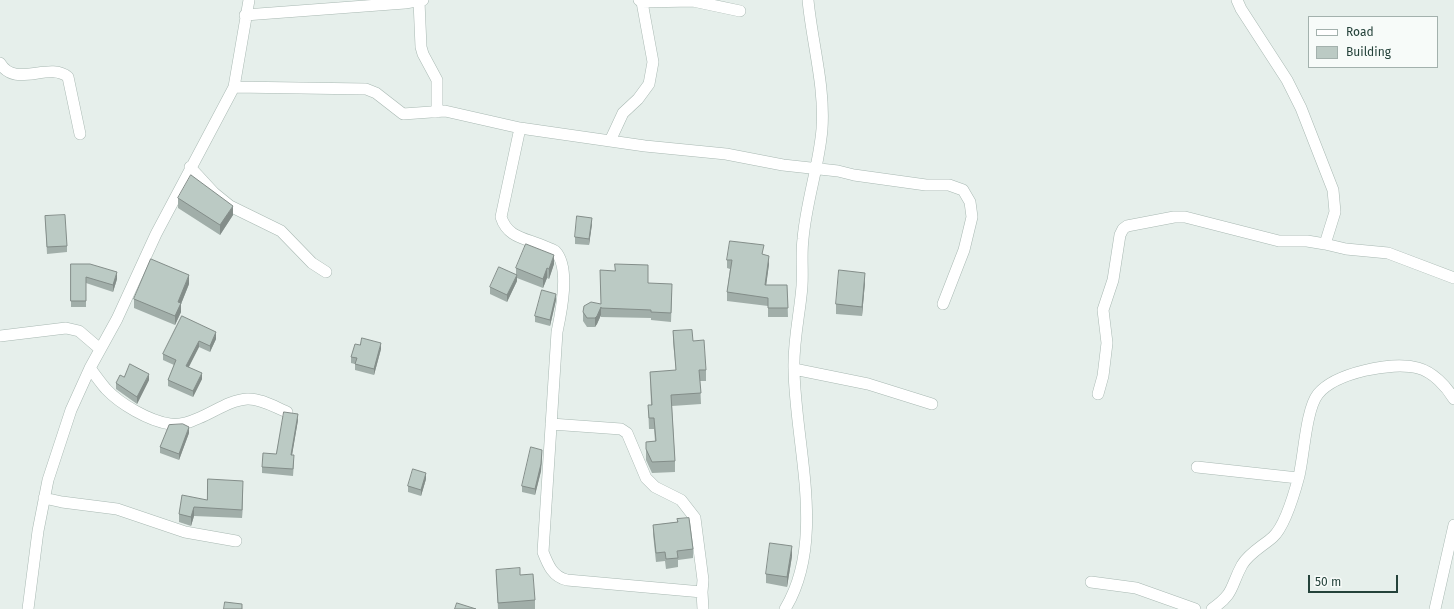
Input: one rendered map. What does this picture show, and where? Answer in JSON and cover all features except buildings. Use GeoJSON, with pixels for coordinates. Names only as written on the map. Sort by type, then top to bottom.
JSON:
{"type":"FeatureCollection","features":[{"type":"Feature","properties":{"kind":"street"},"geometry":{"type":"LineString","coordinates":[[28,609],[38,531],[44,498],[48,480],[71,410],[90,368],[117,319],[156,234],[234,87],[245,15],[249,0]]}},
{"type":"Feature","properties":{"kind":"street"},"geometry":{"type":"LineString","coordinates":[[785,609],[794,594],[797,582],[806,545],[808,515],[799,443],[794,369],[796,331],[802,285],[803,239],[822,130],[822,108],[819,71],[812,35],[808,0]]}},
{"type":"Feature","properties":{"kind":"street"},"geometry":{"type":"LineString","coordinates":[[1237,0],[1241,9],[1287,80],[1301,108],[1333,190],[1335,212],[1325,244]]}},
{"type":"Feature","properties":{"kind":"street"},"geometry":{"type":"LineString","coordinates":[[245,15],[421,1],[421,47],[423,54],[437,80],[437,112]]}},
{"type":"Feature","properties":{"kind":"street"},"geometry":{"type":"LineString","coordinates":[[610,141],[623,113],[638,99],[649,84],[653,62],[640,1],[693,1],[740,11]]}},
{"type":"Feature","properties":{"kind":"street"},"geometry":{"type":"LineString","coordinates":[[0,63],[6,71],[14,75],[56,72],[64,73],[68,77],[80,134]]}},
{"type":"Feature","properties":{"kind":"street"},"geometry":{"type":"LineString","coordinates":[[234,87],[366,89],[376,93],[403,114],[437,112],[454,113],[520,128],[610,141],[726,154],[783,165],[838,170],[854,175],[926,185],[949,185],[963,190],[970,202],[972,217],[964,250],[944,304]]}},
{"type":"Feature","properties":{"kind":"street"},"geometry":{"type":"LineString","coordinates":[[520,128],[501,217],[504,227],[512,234],[534,241],[555,251],[561,262],[564,301],[557,332],[543,552],[548,566],[559,578],[702,592]]}},
{"type":"Feature","properties":{"kind":"street"},"geometry":{"type":"LineString","coordinates":[[190,168],[225,202],[246,215],[281,231],[306,258],[326,272]]}},
{"type":"Feature","properties":{"kind":"street"},"geometry":{"type":"LineString","coordinates":[[1098,394],[1103,376],[1107,343],[1103,310],[1113,280],[1120,235],[1123,229],[1127,226],[1174,217],[1185,217],[1279,241],[1325,244],[1346,249],[1388,253],[1454,278]]}},
{"type":"Feature","properties":{"kind":"street"},"geometry":{"type":"LineString","coordinates":[[0,336],[66,328],[79,331],[100,349]]}},
{"type":"Feature","properties":{"kind":"street"},"geometry":{"type":"LineString","coordinates":[[1212,609],[1225,600],[1234,586],[1242,565],[1255,551],[1275,536],[1284,520],[1298,478],[1310,410],[1318,394],[1337,380],[1363,370],[1390,366],[1418,368],[1437,378],[1454,399]]}},
{"type":"Feature","properties":{"kind":"street"},"geometry":{"type":"LineString","coordinates":[[90,368],[117,399],[131,409],[170,424],[183,424],[224,406],[248,399],[259,401],[287,412]]}},
{"type":"Feature","properties":{"kind":"street"},"geometry":{"type":"LineString","coordinates":[[794,369],[868,384],[932,404]]}},
{"type":"Feature","properties":{"kind":"street"},"geometry":{"type":"LineString","coordinates":[[551,424],[621,429],[627,433],[646,478],[655,487],[681,500],[695,518],[703,580],[703,609]]}},
{"type":"Feature","properties":{"kind":"street"},"geometry":{"type":"LineString","coordinates":[[1197,467],[1298,478]]}},
{"type":"Feature","properties":{"kind":"street"},"geometry":{"type":"LineString","coordinates":[[44,498],[62,502],[117,509],[185,532],[236,542]]}},
{"type":"Feature","properties":{"kind":"street"},"geometry":{"type":"LineString","coordinates":[[1435,609],[1454,525]]}},
{"type":"Feature","properties":{"kind":"street"},"geometry":{"type":"LineString","coordinates":[[1091,582],[1136,588],[1195,609]]}}]}
